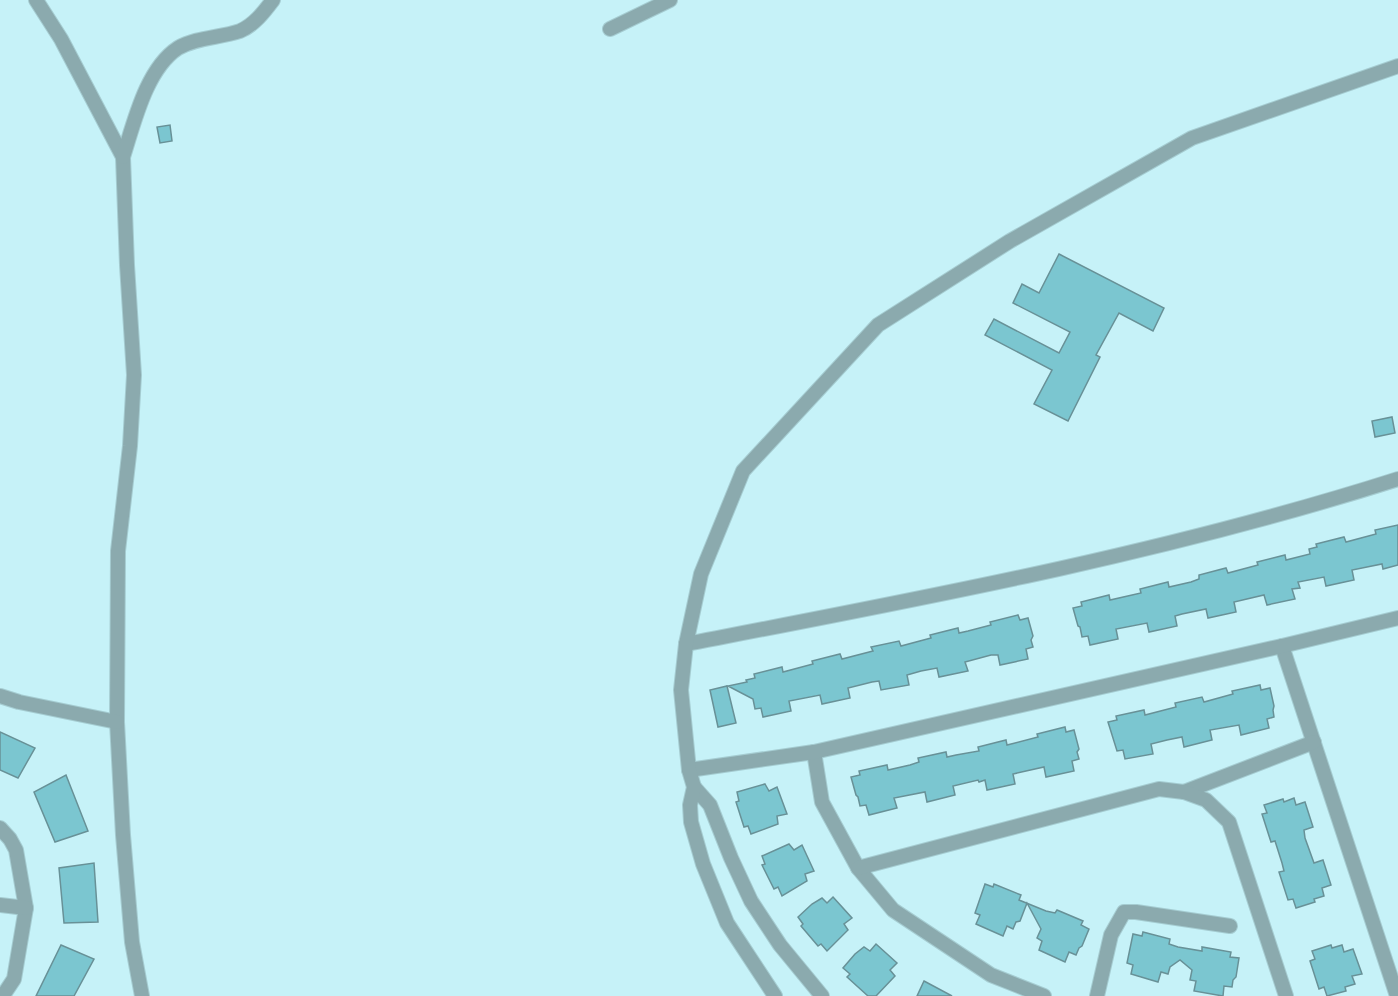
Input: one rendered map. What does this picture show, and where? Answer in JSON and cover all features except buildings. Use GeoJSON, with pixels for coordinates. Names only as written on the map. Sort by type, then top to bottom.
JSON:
{"type":"FeatureCollection","features":[{"type":"Feature","properties":{"kind":"street"},"geometry":{"type":"LineString","coordinates":[[36,0],[61,39],[123,157]]}},
{"type":"Feature","properties":{"kind":"street"},"geometry":{"type":"LineString","coordinates":[[142,996],[132,942],[117,722],[118,551],[131,437],[134,375],[123,157],[152,78],[164,61],[177,49],[190,42],[240,30],[255,21],[273,0]]}},
{"type":"Feature","properties":{"kind":"street"},"geometry":{"type":"LineString","coordinates":[[610,29],[670,0]]}},
{"type":"Feature","properties":{"kind":"street"},"geometry":{"type":"LineString","coordinates":[[822,996],[780,945],[751,901],[710,805],[694,787],[689,770],[681,690],[686,644],[701,574],[743,471],[878,325],[1010,241],[1192,138],[1398,66]]}},
{"type":"Feature","properties":{"kind":"street"},"geometry":{"type":"LineString","coordinates":[[686,644],[1044,573],[1316,506],[1398,479]]}},
{"type":"Feature","properties":{"kind":"street"},"geometry":{"type":"LineString","coordinates":[[689,770],[814,752],[1398,618]]}},
{"type":"Feature","properties":{"kind":"street"},"geometry":{"type":"LineString","coordinates":[[1282,646],[1397,996]]}},
{"type":"Feature","properties":{"kind":"street"},"geometry":{"type":"LineString","coordinates":[[0,696],[117,722]]}},
{"type":"Feature","properties":{"kind":"street"},"geometry":{"type":"LineString","coordinates":[[1184,792],[1314,742]]}},
{"type":"Feature","properties":{"kind":"street"},"geometry":{"type":"LineString","coordinates":[[814,752],[822,802],[858,868],[893,909],[991,975],[1044,996]]}},
{"type":"Feature","properties":{"kind":"street"},"geometry":{"type":"LineString","coordinates":[[694,787],[690,806],[691,822],[703,864],[727,923],[775,996]]}},
{"type":"Feature","properties":{"kind":"street"},"geometry":{"type":"LineString","coordinates":[[858,868],[1159,789],[1184,792],[1206,800],[1229,822],[1286,996]]}},
{"type":"Feature","properties":{"kind":"street"},"geometry":{"type":"LineString","coordinates":[[0,828],[16,850],[26,908],[14,979],[4,994],[0,996]]}},
{"type":"Feature","properties":{"kind":"street"},"geometry":{"type":"LineString","coordinates":[[0,905],[26,908]]}},
{"type":"Feature","properties":{"kind":"street"},"geometry":{"type":"LineString","coordinates":[[1097,996],[1111,935],[1124,912],[1230,926]]}}]}
